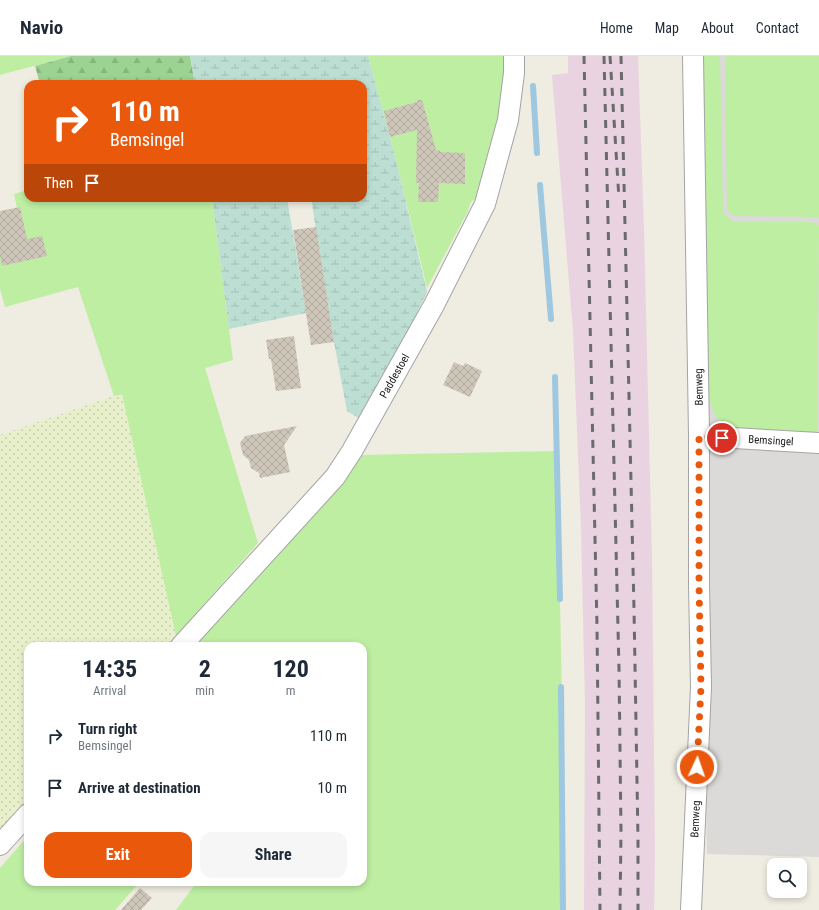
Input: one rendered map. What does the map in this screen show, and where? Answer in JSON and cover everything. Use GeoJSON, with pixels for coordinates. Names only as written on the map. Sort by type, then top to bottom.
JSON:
{"type":"FeatureCollection","features":[{"type":"Feature","properties":{"kind":"street","name":"Paddestoel"},"geometry":{"type":"LineString","coordinates":[[185,642],[335,477],[352,451],[434,305],[485,204],[508,120],[514,73],[514,56]]}},
{"type":"Feature","properties":{"kind":"street","name":"Bemweg"},"geometry":{"type":"LineString","coordinates":[[691,910],[701,687],[693,56]]}},
{"type":"Feature","properties":{"kind":"street","name":"Bemsingel"},"geometry":{"type":"LineString","coordinates":[[699,436],[819,443]]}},
{"type":"Feature","properties":{"kind":"street"},"geometry":{"type":"LineString","coordinates":[[0,845],[24,818]]}},
{"type":"Feature","properties":{"kind":"shaded area"},"geometry":{"type":"Polygon","coordinates":[[[568,56],[638,56],[652,559],[655,855],[654,910],[584,910],[585,702],[581,529],[573,331],[552,75],[568,73],[568,56]]]}},
{"type":"Feature","properties":{"kind":"shaded area"},"geometry":{"type":"Polygon","coordinates":[[[692,56],[819,56],[819,857],[707,854],[692,56]]]}},
{"type":"Feature","properties":{"kind":"green space"},"geometry":{"type":"Polygon","coordinates":[[[0,56],[71,56],[0,75],[0,56]]]}},
{"type":"Feature","properties":{"kind":"green space"},"geometry":{"type":"Polygon","coordinates":[[[71,56],[190,56],[194,80],[39,80],[35,66],[71,56]]]}},
{"type":"Feature","properties":{"kind":"green space"},"geometry":{"type":"Polygon","coordinates":[[[190,56],[368,56],[396,160],[427,292],[366,419],[362,420],[347,411],[334,342],[312,202],[367,202],[367,80],[194,80],[190,56]]]}},
{"type":"Feature","properties":{"kind":"green space"},"geometry":{"type":"Polygon","coordinates":[[[368,56],[506,56],[502,102],[480,195],[471,202],[467,213],[427,288],[396,160],[368,56]]]}},
{"type":"Feature","properties":{"kind":"green space"},"geometry":{"type":"Polygon","coordinates":[[[701,56],[720,56],[724,214],[732,221],[810,222],[816,223],[819,226],[817,434],[764,432],[736,428],[725,424],[718,419],[711,404],[708,387],[701,56]]]}},
{"type":"Feature","properties":{"kind":"green space"},"geometry":{"type":"Polygon","coordinates":[[[725,56],[819,56],[819,217],[735,216],[727,209],[725,56]]]}},
{"type":"Feature","properties":{"kind":"green space"},"geometry":{"type":"Polygon","coordinates":[[[24,191],[24,202],[213,202],[233,360],[205,368],[258,543],[176,636],[122,394],[114,396],[78,287],[5,307],[0,289],[0,218],[18,212],[14,194],[24,191]]]}},
{"type":"Feature","properties":{"kind":"green space"},"geometry":{"type":"Polygon","coordinates":[[[213,202],[288,202],[306,313],[229,329],[213,202]]]}},
{"type":"Feature","properties":{"kind":"green space"},"geometry":{"type":"Polygon","coordinates":[[[122,393],[176,636],[171,642],[24,642],[24,804],[0,830],[0,435],[122,393]]]}},
{"type":"Feature","properties":{"kind":"green space"},"geometry":{"type":"Polygon","coordinates":[[[556,451],[562,738],[562,910],[176,910],[194,886],[367,886],[367,642],[196,642],[359,455],[556,451]]]}},
{"type":"Feature","properties":{"kind":"green space"},"geometry":{"type":"Polygon","coordinates":[[[24,841],[24,886],[136,886],[115,910],[0,910],[0,868],[24,841]]]}},
{"type":"Feature","properties":{"kind":"building"},"geometry":{"type":"Polygon","coordinates":[[[417,100],[422,100],[436,150],[440,152],[465,153],[465,184],[439,183],[438,202],[418,202],[419,183],[416,183],[417,130],[390,137],[384,111],[417,102],[417,100]]]}},
{"type":"Feature","properties":{"kind":"building"},"geometry":{"type":"Polygon","coordinates":[[[20,207],[27,239],[42,236],[47,256],[2,266],[0,255],[0,211],[20,207]]]}},
{"type":"Feature","properties":{"kind":"building"},"geometry":{"type":"Polygon","coordinates":[[[316,227],[334,342],[311,345],[293,230],[316,227]]]}},
{"type":"Feature","properties":{"kind":"building"},"geometry":{"type":"Polygon","coordinates":[[[294,336],[301,388],[276,391],[271,359],[269,359],[266,340],[294,336]]]}},
{"type":"Feature","properties":{"kind":"building"},"geometry":{"type":"Polygon","coordinates":[[[454,362],[463,366],[465,363],[482,371],[470,397],[443,385],[454,362]]]}},
{"type":"Feature","properties":{"kind":"building"},"geometry":{"type":"Polygon","coordinates":[[[297,426],[284,445],[290,472],[260,478],[259,473],[251,468],[249,460],[243,455],[240,443],[245,436],[297,426]]]}},
{"type":"Feature","properties":{"kind":"building"},"geometry":{"type":"Polygon","coordinates":[[[140,888],[152,898],[141,910],[121,910],[140,888]]]}},
{"type":"Feature","properties":{"kind":"waterway"},"geometry":{"type":"LineString","coordinates":[[533,86],[537,153]]}},
{"type":"Feature","properties":{"kind":"waterway"},"geometry":{"type":"LineString","coordinates":[[540,185],[551,319]]}},
{"type":"Feature","properties":{"kind":"waterway"},"geometry":{"type":"LineString","coordinates":[[555,377],[560,599]]}},
{"type":"Feature","properties":{"kind":"waterway"},"geometry":{"type":"LineString","coordinates":[[561,687],[563,910]]}},
{"type":"Feature","properties":{"kind":"railway"},"geometry":{"type":"LineString","coordinates":[[584,56],[597,626],[600,910]]}},
{"type":"Feature","properties":{"kind":"railway"},"geometry":{"type":"LineString","coordinates":[[604,56],[619,669],[621,832],[620,910]]}},
{"type":"Feature","properties":{"kind":"railway"},"geometry":{"type":"LineString","coordinates":[[610,56],[619,199]]}},
{"type":"Feature","properties":{"kind":"railway"},"geometry":{"type":"LineString","coordinates":[[621,56],[634,609],[638,910]]}},
{"type":"Feature","properties":{"kind":"route"},"geometry":{"type":"LineString","coordinates":[[697,767],[701,687],[699,436],[722,438]]}}]}
